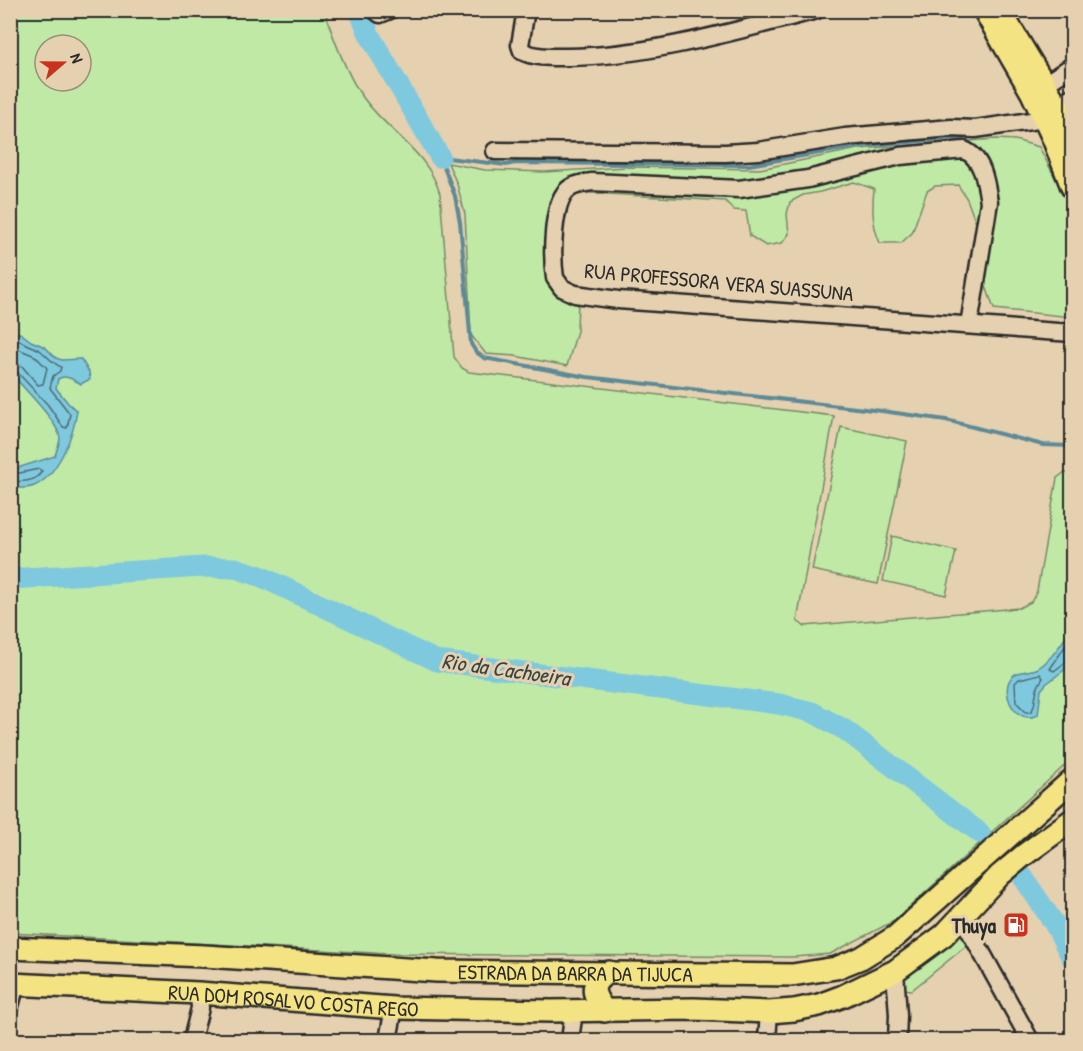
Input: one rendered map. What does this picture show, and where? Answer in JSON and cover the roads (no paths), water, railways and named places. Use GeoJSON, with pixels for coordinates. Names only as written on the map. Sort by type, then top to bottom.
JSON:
{"type":"FeatureCollection","features":[{"type":"Feature","properties":{"kind":"main road"},"geometry":{"type":"LineString","coordinates":[[984,10],[1038,89],[1058,108],[1071,134]]}},
{"type":"Feature","properties":{"kind":"main road"},"geometry":{"type":"LineString","coordinates":[[1000,10],[1038,89]]}},
{"type":"Feature","properties":{"kind":"main road"},"geometry":{"type":"LineString","coordinates":[[1058,108],[1072,187]]}},
{"type":"Feature","properties":{"kind":"main road","name":"ESTRADA DA BARRA DA TIJUCA"},"geometry":{"type":"LineString","coordinates":[[10,948],[204,956],[436,971],[792,975],[836,968],[861,958],[895,937],[1072,780]]}},
{"type":"Feature","properties":{"kind":"main road","name":"ESTRADA DA BARRA DA TIJUCA"},"geometry":{"type":"LineString","coordinates":[[574,1011],[694,1009],[769,1012],[819,1005],[866,987],[895,971],[944,935],[1000,875],[1024,855],[1072,822]]}},
{"type":"Feature","properties":{"kind":"main road"},"geometry":{"type":"LineString","coordinates":[[605,1011],[597,1000],[594,989],[599,979],[609,972]]}},
{"type":"Feature","properties":{"kind":"main road","name":"RUA DOM ROSALVO COSTA REGO"},"geometry":{"type":"LineString","coordinates":[[13,984],[200,993],[394,1008],[574,1011]]}},
{"type":"Feature","properties":{"kind":"street"},"geometry":{"type":"LineString","coordinates":[[375,10],[380,14],[390,10]]}},
{"type":"Feature","properties":{"kind":"street"},"geometry":{"type":"LineString","coordinates":[[526,10],[520,45],[522,51],[528,54],[560,57],[620,54],[726,33],[817,10]]}},
{"type":"Feature","properties":{"kind":"street"},"geometry":{"type":"LineString","coordinates":[[1038,89],[1072,66]]}},
{"type":"Feature","properties":{"kind":"street"},"geometry":{"type":"LineString","coordinates":[[495,151],[725,153],[758,151],[845,137],[951,128],[975,129],[1058,108]]}},
{"type":"Feature","properties":{"kind":"street","name":"RUA PROFESSORA VERA SUASSUNA"},"geometry":{"type":"LineString","coordinates":[[969,326],[989,202],[986,183],[978,161],[964,150],[900,156],[808,179],[740,189],[580,184],[569,188],[561,196],[557,209],[555,278],[562,288],[575,294],[598,298],[969,326],[1072,333]]}},
{"type":"Feature","properties":{"kind":"street"},"geometry":{"type":"LineString","coordinates":[[962,917],[1030,1041]]}},
{"type":"Feature","properties":{"kind":"street"},"geometry":{"type":"LineString","coordinates":[[895,971],[897,1041]]}},
{"type":"Feature","properties":{"kind":"street"},"geometry":{"type":"LineString","coordinates":[[10,1006],[13,984]]}},
{"type":"Feature","properties":{"kind":"street"},"geometry":{"type":"LineString","coordinates":[[192,1041],[200,1008],[200,993]]}},
{"type":"Feature","properties":{"kind":"street"},"geometry":{"type":"LineString","coordinates":[[388,1041],[394,1008]]}},
{"type":"Feature","properties":{"kind":"street"},"geometry":{"type":"LineString","coordinates":[[570,1041],[574,1011]]}},
{"type":"Feature","properties":{"kind":"street"},"geometry":{"type":"LineString","coordinates":[[767,1041],[769,1012]]}},
{"type":"Feature","properties":{"kind":"water"},"geometry":{"type":"Polygon","coordinates":[[[16,333],[45,347],[56,358],[81,359],[89,372],[90,379],[81,384],[67,377],[58,379],[56,388],[77,411],[72,431],[63,454],[50,474],[28,488],[11,488],[11,470],[55,456],[60,438],[47,414],[11,373],[11,336],[16,333]]]}},
{"type":"Feature","properties":{"kind":"water"},"geometry":{"type":"Polygon","coordinates":[[[1072,607],[1072,664],[1041,690],[1038,715],[1023,716],[1012,706],[1007,691],[1008,684],[1013,675],[1036,669],[1052,656],[1069,630],[1072,607]]]}},
{"type":"Feature","properties":{"kind":"waterway"},"geometry":{"type":"LineString","coordinates":[[359,10],[369,34],[440,157]]}},
{"type":"Feature","properties":{"kind":"waterway"},"geometry":{"type":"LineString","coordinates":[[968,137],[861,146],[749,165],[515,163],[506,165],[440,157],[455,196],[460,222],[471,344],[484,358],[587,377],[946,420],[1043,445],[1072,446]]}},
{"type":"Feature","properties":{"kind":"waterway","name":"Rio da Cachoeira"},"geometry":{"type":"LineString","coordinates":[[10,579],[203,567],[235,568],[260,576],[437,661],[779,704],[812,712],[845,730],[980,833]]}},
{"type":"Feature","properties":{"kind":"waterway","name":"Rio da Cachoeira"},"geometry":{"type":"LineString","coordinates":[[1019,871],[1055,925],[1072,958]]}},
{"type":"Feature","properties":{"kind":"place","name":"Thuya"},"geometry":{"type":"Point","coordinates":[1016,925]}}]}
